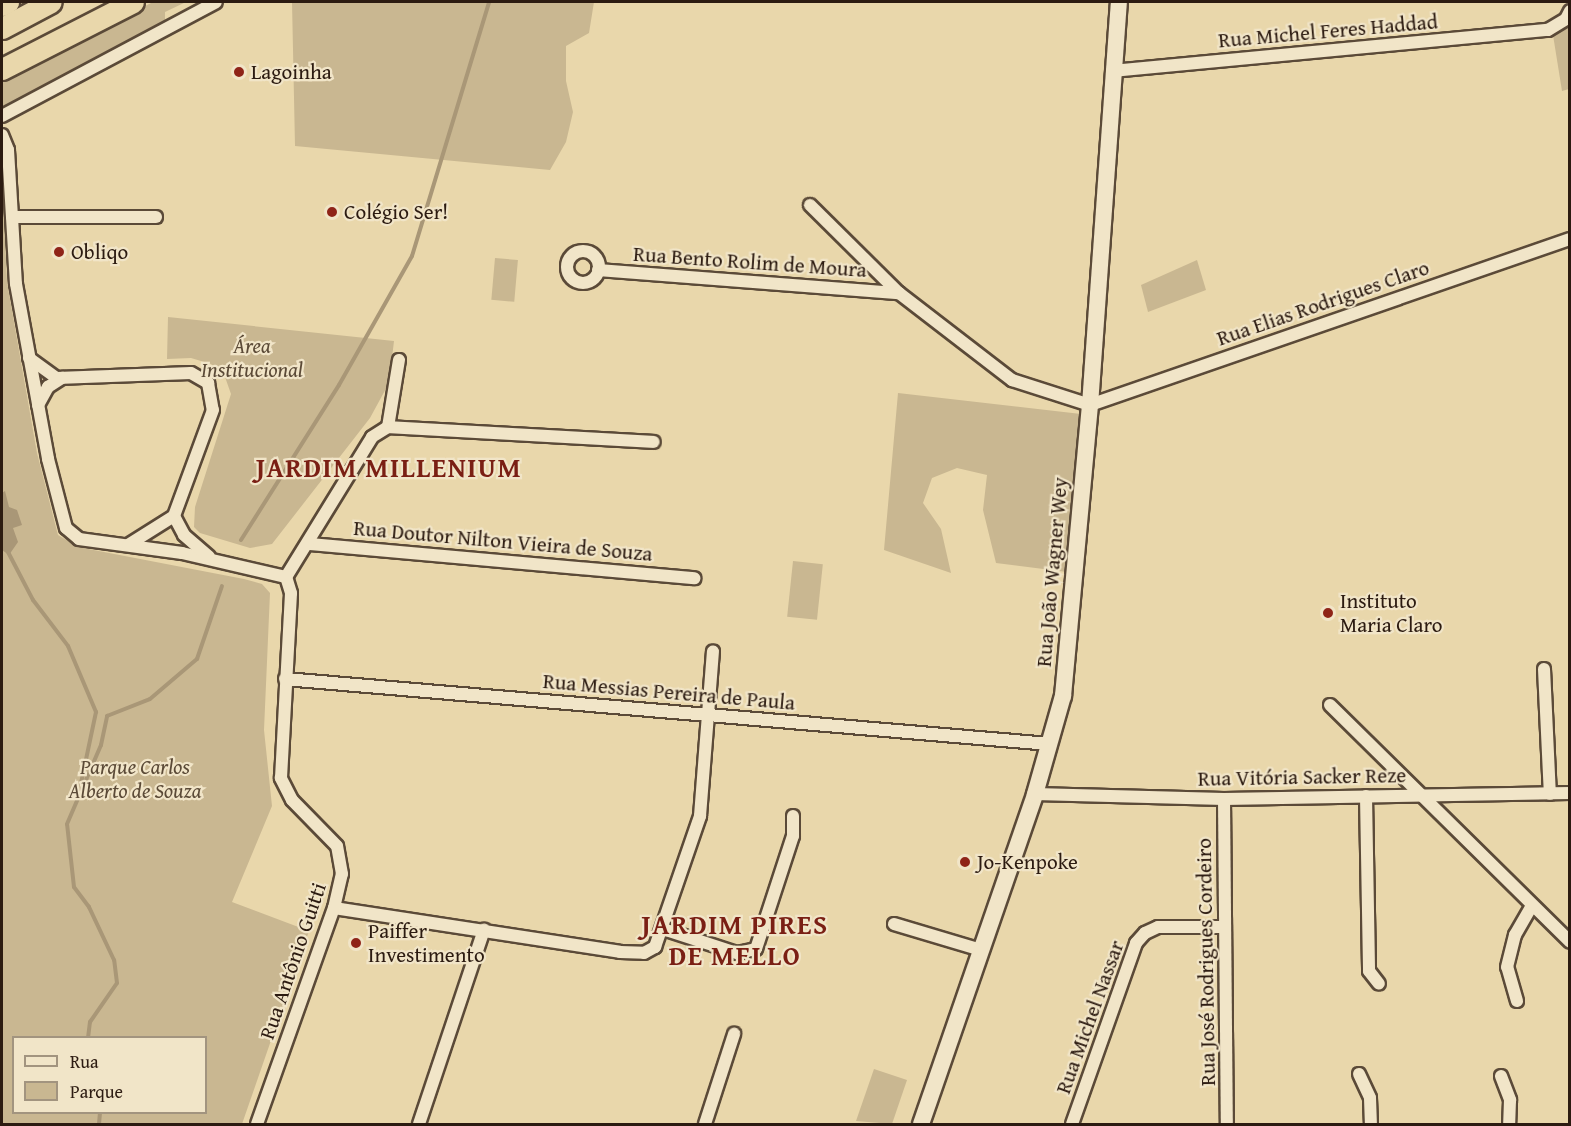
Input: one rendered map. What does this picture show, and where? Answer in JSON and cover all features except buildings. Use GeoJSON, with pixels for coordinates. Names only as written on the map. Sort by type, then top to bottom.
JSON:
{"type":"FeatureCollection","features":[{"type":"Feature","properties":{"kind":"highway"},"geometry":{"type":"LineString","coordinates":[[2,5],[8,2]]}},
{"type":"Feature","properties":{"kind":"highway"},"geometry":{"type":"LineString","coordinates":[[2,28],[51,2]]}},
{"type":"Feature","properties":{"kind":"highway"},"geometry":{"type":"LineString","coordinates":[[37,51],[106,2]]}},
{"type":"Feature","properties":{"kind":"highway"},"geometry":{"type":"LineString","coordinates":[[2,69],[133,2]]}},
{"type":"Feature","properties":{"kind":"main road","name":"Rua João Wagner Wey"},"geometry":{"type":"LineString","coordinates":[[921,1125],[1035,794],[1063,696],[1090,405],[1112,72],[1119,2]]}},
{"type":"Feature","properties":{"kind":"street"},"geometry":{"type":"LineString","coordinates":[[2,116],[216,2]]}},
{"type":"Feature","properties":{"kind":"street","name":"Rua Michel Feres Haddad"},"geometry":{"type":"LineString","coordinates":[[1112,72],[1548,30],[1566,19],[1569,11]]}},
{"type":"Feature","properties":{"kind":"street"},"geometry":{"type":"LineString","coordinates":[[2,135],[8,150],[15,284],[29,358],[66,528],[79,539],[212,559],[286,577],[310,544],[372,437],[388,427],[654,442]]}},
{"type":"Feature","properties":{"kind":"street"},"geometry":{"type":"LineString","coordinates":[[810,205],[899,293],[1012,380],[1090,405]]}},
{"type":"Feature","properties":{"kind":"street"},"geometry":{"type":"LineString","coordinates":[[12,217],[156,217]]}},
{"type":"Feature","properties":{"kind":"street","name":"Rua Elias Rodrigues Claro"},"geometry":{"type":"LineString","coordinates":[[1090,405],[1569,239]]}},
{"type":"Feature","properties":{"kind":"street","name":"Rua Bento Rolim de Moura"},"geometry":{"type":"LineString","coordinates":[[598,270],[899,293]]}},
{"type":"Feature","properties":{"kind":"street"},"geometry":{"type":"LineString","coordinates":[[29,358],[50,376],[62,378],[191,373],[208,383],[213,410],[174,516],[127,545]]}},
{"type":"Feature","properties":{"kind":"street"},"geometry":{"type":"LineString","coordinates":[[388,427],[399,360]]}},
{"type":"Feature","properties":{"kind":"street"},"geometry":{"type":"LineString","coordinates":[[38,405],[48,387],[62,378]]}},
{"type":"Feature","properties":{"kind":"street"},"geometry":{"type":"LineString","coordinates":[[174,516],[184,535],[212,559]]}},
{"type":"Feature","properties":{"kind":"street","name":"Rua Doutor Nilton Vieira de Souza"},"geometry":{"type":"LineString","coordinates":[[310,544],[694,578]]}},
{"type":"Feature","properties":{"kind":"street","name":"Rua Antônio Guitti"},"geometry":{"type":"LineString","coordinates":[[257,1125],[334,908],[342,874],[337,846],[292,800],[281,778],[291,593],[286,577]]}},
{"type":"Feature","properties":{"kind":"street"},"geometry":{"type":"LineString","coordinates":[[334,908],[620,952],[644,953],[655,947],[700,816],[710,714],[713,652]]}},
{"type":"Feature","properties":{"kind":"street"},"geometry":{"type":"LineString","coordinates":[[1544,669],[1550,794]]}},
{"type":"Feature","properties":{"kind":"street","name":"Rua Messias Pereira de Paula"},"geometry":{"type":"LineString","coordinates":[[285,680],[1050,744]]}},
{"type":"Feature","properties":{"kind":"street"},"geometry":{"type":"LineString","coordinates":[[1330,705],[1569,942]]}},
{"type":"Feature","properties":{"kind":"street","name":"Rua Vitória Sacker Reze"},"geometry":{"type":"LineString","coordinates":[[1035,794],[1224,799],[1569,793]]}},
{"type":"Feature","properties":{"kind":"street"},"geometry":{"type":"LineString","coordinates":[[1366,796],[1369,970],[1378,984]]}},
{"type":"Feature","properties":{"kind":"street","name":"Rua José Rodrigues Cordeiro"},"geometry":{"type":"LineString","coordinates":[[1224,799],[1227,1125]]}},
{"type":"Feature","properties":{"kind":"street"},"geometry":{"type":"LineString","coordinates":[[663,929],[737,953],[756,949],[793,836],[793,816]]}},
{"type":"Feature","properties":{"kind":"street"},"geometry":{"type":"LineString","coordinates":[[1517,1000],[1507,967],[1515,935],[1532,905]]}},
{"type":"Feature","properties":{"kind":"street"},"geometry":{"type":"LineString","coordinates":[[894,924],[981,951]]}},
{"type":"Feature","properties":{"kind":"street","name":"Rua Michel Nassar"},"geometry":{"type":"LineString","coordinates":[[1072,1125],[1136,943],[1145,933],[1158,927],[1224,927]]}},
{"type":"Feature","properties":{"kind":"street"},"geometry":{"type":"LineString","coordinates":[[419,1125],[484,930]]}},
{"type":"Feature","properties":{"kind":"street"},"geometry":{"type":"LineString","coordinates":[[705,1125],[734,1034]]}},
{"type":"Feature","properties":{"kind":"street"},"geometry":{"type":"LineString","coordinates":[[1359,1074],[1370,1098],[1371,1125]]}},
{"type":"Feature","properties":{"kind":"street"},"geometry":{"type":"LineString","coordinates":[[1501,1076],[1510,1100],[1509,1125]]}},
{"type":"Feature","properties":{"kind":"green space"},"geometry":{"type":"Polygon","coordinates":[[[153,2],[186,2],[165,12],[165,20],[2,107],[2,80],[153,2]]]}},
{"type":"Feature","properties":{"kind":"green space"},"geometry":{"type":"Polygon","coordinates":[[[292,2],[594,2],[589,33],[566,46],[566,81],[573,112],[566,142],[550,170],[295,146],[292,2]]]}},
{"type":"Feature","properties":{"kind":"green space"},"geometry":{"type":"Polygon","coordinates":[[[1569,23],[1569,89],[1562,91],[1553,35],[1569,23]]]}},
{"type":"Feature","properties":{"kind":"green space","name":"Parque Carlos Alberto de Souza"},"geometry":{"type":"Polygon","coordinates":[[[2,168],[7,282],[37,453],[58,535],[78,547],[244,579],[262,584],[270,593],[264,730],[272,806],[232,902],[309,931],[242,1124],[2,1124],[2,168]]]}},
{"type":"Feature","properties":{"kind":"green space"},"geometry":{"type":"Polygon","coordinates":[[[495,258],[518,260],[514,302],[491,300],[495,258]]]}},
{"type":"Feature","properties":{"kind":"green space"},"geometry":{"type":"Polygon","coordinates":[[[1197,260],[1206,290],[1148,312],[1141,285],[1197,260]]]}},
{"type":"Feature","properties":{"kind":"green space","name":"Área Institucional"},"geometry":{"type":"Polygon","coordinates":[[[168,317],[394,341],[389,383],[370,418],[272,544],[250,548],[200,533],[194,527],[195,507],[231,394],[225,377],[211,364],[191,358],[167,359],[168,317]]]}},
{"type":"Feature","properties":{"kind":"green space"},"geometry":{"type":"Polygon","coordinates":[[[898,393],[1081,414],[1067,572],[996,563],[983,510],[987,475],[957,468],[932,478],[923,503],[941,529],[951,573],[884,550],[898,393]]]}},
{"type":"Feature","properties":{"kind":"green space"},"geometry":{"type":"Polygon","coordinates":[[[793,561],[823,564],[817,620],[787,617],[793,561]]]}},
{"type":"Feature","properties":{"kind":"green space"},"geometry":{"type":"Polygon","coordinates":[[[874,1069],[907,1080],[892,1124],[856,1121],[874,1069]]]}},
{"type":"Feature","properties":{"kind":"shaded area"},"geometry":{"type":"Polygon","coordinates":[[[5,491],[9,507],[17,510],[22,525],[13,528],[18,542],[9,555],[2,550],[2,493],[5,491]]]}},
{"type":"Feature","properties":{"kind":"waterway"},"geometry":{"type":"LineString","coordinates":[[241,540],[339,385],[412,256],[489,2]]}},
{"type":"Feature","properties":{"kind":"waterway"},"geometry":{"type":"LineString","coordinates":[[8,552],[33,600],[68,646],[96,712],[81,783]]}},
{"type":"Feature","properties":{"kind":"waterway"},"geometry":{"type":"LineString","coordinates":[[88,1036],[90,1022],[117,983],[114,960],[89,907],[74,887],[67,824],[101,745],[107,716],[150,699],[197,659],[222,586]]}},
{"type":"Feature","properties":{"kind":"waterway"},"geometry":{"type":"LineString","coordinates":[[99,1124],[100,1114]]}},
{"type":"Feature","properties":{"kind":"place","name":"Lagoinha"},"geometry":{"type":"Point","coordinates":[239,72]}},
{"type":"Feature","properties":{"kind":"place","name":"Colégio Ser!"},"geometry":{"type":"Point","coordinates":[332,212]}},
{"type":"Feature","properties":{"kind":"place","name":"Obliqo"},"geometry":{"type":"Point","coordinates":[59,252]}},
{"type":"Feature","properties":{"kind":"place","name":"Instituto Maria Claro"},"geometry":{"type":"Point","coordinates":[1328,613]}},
{"type":"Feature","properties":{"kind":"place","name":"Jo-Kenpoke"},"geometry":{"type":"Point","coordinates":[965,862]}},
{"type":"Feature","properties":{"kind":"place","name":"Paiffer Investimento"},"geometry":{"type":"Point","coordinates":[356,943]}},
{"type":"Feature","properties":{"kind":"district","name":"JARDIM MILLENIUM"},"geometry":{"type":"Point","coordinates":[389,468]}},
{"type":"Feature","properties":{"kind":"district","name":"JARDIM PIRES DE MELLO"},"geometry":{"type":"Point","coordinates":[735,940]}}]}
